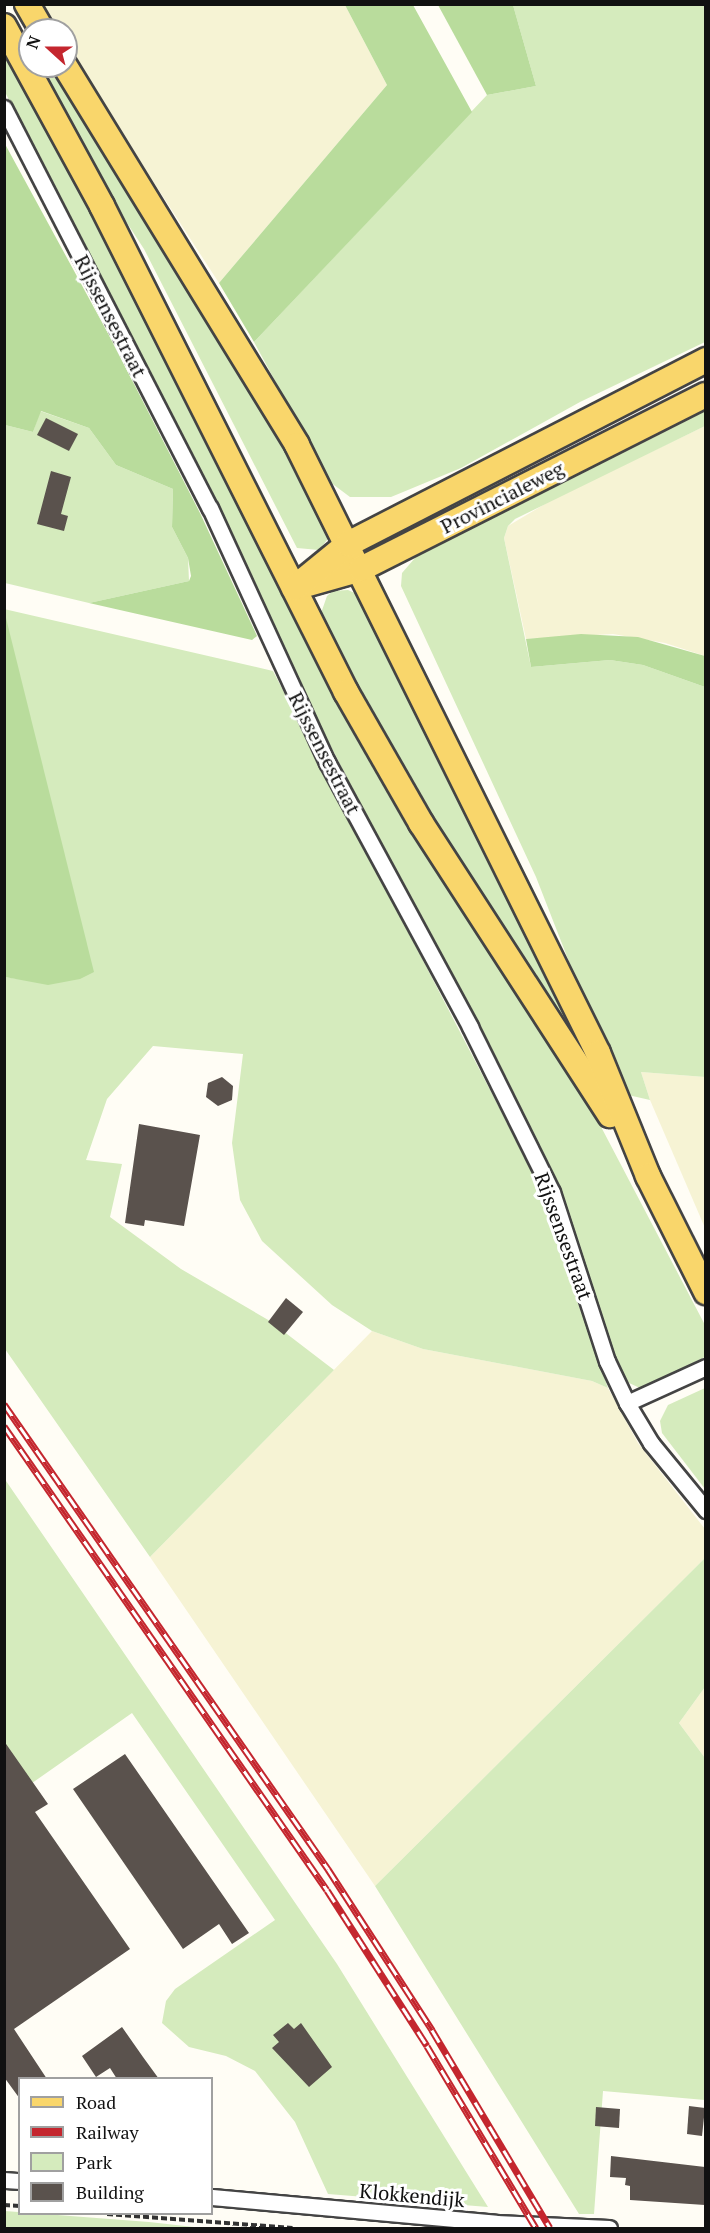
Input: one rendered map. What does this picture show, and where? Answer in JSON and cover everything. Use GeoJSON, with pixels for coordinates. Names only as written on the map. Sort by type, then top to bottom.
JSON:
{"type":"FeatureCollection","features":[{"type":"Feature","properties":{"kind":"main road"},"geometry":{"type":"LineString","coordinates":[[27,4],[35,18]]}},
{"type":"Feature","properties":{"kind":"main road","name":"Rijssensestraat"},"geometry":{"type":"LineString","coordinates":[[4,26],[102,206],[346,692],[421,823],[568,1045],[648,1176]]}},
{"type":"Feature","properties":{"kind":"main road","name":"Rijssensestraat"},"geometry":{"type":"LineString","coordinates":[[72,78],[297,445],[361,568],[598,1053],[648,1176],[705,1292]]}},
{"type":"Feature","properties":{"kind":"main road","name":"Provincialeweg"},"geometry":{"type":"LineString","coordinates":[[348,544],[705,360]]}},
{"type":"Feature","properties":{"kind":"main road","name":"Provincialeweg"},"geometry":{"type":"LineString","coordinates":[[294,588],[361,568],[705,395]]}},
{"type":"Feature","properties":{"kind":"main road"},"geometry":{"type":"LineString","coordinates":[[294,588],[348,544]]}},
{"type":"Feature","properties":{"kind":"street","name":"Rijssensestraat"},"geometry":{"type":"LineString","coordinates":[[4,108],[210,508],[327,762],[470,1027],[552,1192],[607,1361],[627,1403],[651,1443],[705,1510]]}},
{"type":"Feature","properties":{"kind":"street"},"geometry":{"type":"LineString","coordinates":[[627,1403],[705,1367]]}},
{"type":"Feature","properties":{"kind":"street","name":"Klokkendijk"},"geometry":{"type":"LineString","coordinates":[[213,2197],[496,2223],[609,2229]]}},
{"type":"Feature","properties":{"kind":"path"},"geometry":{"type":"LineString","coordinates":[[118,2215],[292,2229]]}},
{"type":"Feature","properties":{"kind":"shaded area"},"geometry":{"type":"Polygon","coordinates":[[[38,5],[345,5],[387,85],[219,283],[78,66],[78,18],[47,18],[38,5]]]}},
{"type":"Feature","properties":{"kind":"shaded area"},"geometry":{"type":"Polygon","coordinates":[[[705,426],[705,656],[665,643],[613,634],[526,639],[504,538],[508,526],[555,498],[705,426]]]}},
{"type":"Feature","properties":{"kind":"shaded area"},"geometry":{"type":"Polygon","coordinates":[[[641,1072],[705,1077],[705,1228],[650,1100],[641,1072]]]}},
{"type":"Feature","properties":{"kind":"shaded area"},"geometry":{"type":"Polygon","coordinates":[[[372,1331],[423,1349],[592,1381],[608,1388],[638,1443],[705,1529],[705,1558],[375,1886],[150,1557],[372,1331]]]}},
{"type":"Feature","properties":{"kind":"shaded area"},"geometry":{"type":"Polygon","coordinates":[[[705,1687],[705,1758],[679,1723],[705,1687]]]}},
{"type":"Feature","properties":{"kind":"green space"},"geometry":{"type":"Polygon","coordinates":[[[345,5],[413,5],[472,112],[254,342],[219,283],[387,85],[345,5]]]}},
{"type":"Feature","properties":{"kind":"green space"},"geometry":{"type":"Polygon","coordinates":[[[438,5],[513,5],[536,86],[487,95],[438,5]]]}},
{"type":"Feature","properties":{"kind":"green space"},"geometry":{"type":"Polygon","coordinates":[[[513,5],[705,5],[705,342],[580,402],[461,468],[391,497],[350,497],[330,482],[254,342],[487,95],[536,86],[513,5]]]}},
{"type":"Feature","properties":{"kind":"green space"},"geometry":{"type":"Polygon","coordinates":[[[4,41],[18,69],[18,78],[23,78],[253,537],[331,680],[577,1081],[705,1325],[705,1357],[658,1380],[652,1388],[642,1389],[627,1382],[608,1343],[551,1173],[294,675],[219,509],[5,92],[4,41]]]}},
{"type":"Feature","properties":{"kind":"green space"},"geometry":{"type":"Polygon","coordinates":[[[36,78],[59,78],[92,135],[174,259],[285,448],[331,535],[319,550],[297,548],[144,249],[54,111],[36,78]]]}},
{"type":"Feature","properties":{"kind":"green space"},"geometry":{"type":"Polygon","coordinates":[[[5,144],[110,337],[200,513],[257,636],[252,640],[89,603],[189,581],[191,576],[188,558],[172,527],[173,489],[116,465],[89,428],[41,411],[33,432],[5,425],[5,144]]]}},
{"type":"Feature","properties":{"kind":"green space"},"geometry":{"type":"Polygon","coordinates":[[[705,407],[705,426],[515,519],[508,526],[504,538],[531,667],[610,660],[643,665],[705,687],[705,1077],[641,1072],[650,1100],[628,1095],[598,1036],[536,877],[401,586],[402,573],[421,551],[705,407]]]}},
{"type":"Feature","properties":{"kind":"green space"},"geometry":{"type":"Polygon","coordinates":[[[40,411],[89,428],[116,465],[173,489],[172,527],[188,558],[189,581],[89,603],[5,583],[5,425],[33,432],[40,411]]]}},
{"type":"Feature","properties":{"kind":"green space"},"geometry":{"type":"Polygon","coordinates":[[[348,590],[359,595],[472,828],[585,1045],[583,1050],[578,1049],[385,744],[320,616],[327,596],[333,591],[348,590]]]}},
{"type":"Feature","properties":{"kind":"green space"},"geometry":{"type":"Polygon","coordinates":[[[4,609],[273,671],[530,1167],[608,1388],[592,1381],[423,1349],[372,1331],[332,1305],[262,1241],[240,1200],[232,1143],[243,1054],[153,1046],[107,1099],[86,1160],[122,1164],[110,1217],[181,1269],[270,1321],[334,1370],[150,1557],[5,1349],[5,977],[18,979],[4,609]]]}},
{"type":"Feature","properties":{"kind":"green space"},"geometry":{"type":"Polygon","coordinates":[[[4,610],[94,972],[80,979],[48,985],[5,977],[4,610]]]}},
{"type":"Feature","properties":{"kind":"green space"},"geometry":{"type":"Polygon","coordinates":[[[581,634],[638,637],[705,656],[705,687],[643,665],[610,660],[531,667],[526,639],[581,634]]]}},
{"type":"Feature","properties":{"kind":"green space"},"geometry":{"type":"Polygon","coordinates":[[[705,1388],[705,1489],[662,1433],[660,1421],[668,1405],[705,1388]]]}},
{"type":"Feature","properties":{"kind":"green space"},"geometry":{"type":"Polygon","coordinates":[[[4,1478],[337,1964],[488,2207],[328,2194],[295,2122],[255,2071],[226,2056],[189,2047],[162,2023],[166,2001],[175,1989],[275,1920],[132,1713],[5,1802],[4,1478]]]}},
{"type":"Feature","properties":{"kind":"green space"},"geometry":{"type":"Polygon","coordinates":[[[705,1558],[705,1687],[679,1723],[705,1758],[705,2100],[603,2091],[594,2214],[579,2214],[375,1886],[705,1558]]]}},
{"type":"Feature","properties":{"kind":"green space"},"geometry":{"type":"Polygon","coordinates":[[[5,2211],[18,2212],[18,2215],[57,2215],[203,2228],[5,2228],[5,2211]]]}},
{"type":"Feature","properties":{"kind":"building"},"geometry":{"type":"Polygon","coordinates":[[[46,418],[78,434],[69,451],[37,435],[46,418]]]}},
{"type":"Feature","properties":{"kind":"building"},"geometry":{"type":"Polygon","coordinates":[[[51,471],[71,477],[61,514],[68,516],[64,531],[37,524],[51,471]]]}},
{"type":"Feature","properties":{"kind":"building"},"geometry":{"type":"Polygon","coordinates":[[[222,1077],[233,1086],[232,1100],[218,1106],[206,1097],[208,1083],[222,1077]]]}},
{"type":"Feature","properties":{"kind":"building"},"geometry":{"type":"Polygon","coordinates":[[[139,1124],[200,1135],[184,1226],[145,1220],[144,1226],[125,1223],[139,1124]]]}},
{"type":"Feature","properties":{"kind":"building"},"geometry":{"type":"Polygon","coordinates":[[[286,1298],[303,1312],[284,1335],[268,1322],[286,1298]]]}},
{"type":"Feature","properties":{"kind":"building"},"geometry":{"type":"Polygon","coordinates":[[[4,1741],[48,1804],[35,1812],[130,1949],[14,2029],[46,2077],[18,2077],[18,2096],[4,2077],[4,1741]]]}},
{"type":"Feature","properties":{"kind":"building"},"geometry":{"type":"Polygon","coordinates":[[[125,1754],[249,1933],[232,1944],[219,1924],[183,1949],[73,1789],[125,1754]]]}},
{"type":"Feature","properties":{"kind":"building"},"geometry":{"type":"Polygon","coordinates":[[[288,2023],[294,2029],[301,2023],[332,2067],[309,2087],[272,2048],[279,2042],[273,2035],[288,2023]]]}},
{"type":"Feature","properties":{"kind":"building"},"geometry":{"type":"Polygon","coordinates":[[[122,2027],[158,2077],[116,2077],[110,2068],[96,2077],[82,2056],[122,2027]]]}},
{"type":"Feature","properties":{"kind":"building"},"geometry":{"type":"Polygon","coordinates":[[[689,2106],[705,2108],[702,2136],[687,2134],[689,2106]]]}},
{"type":"Feature","properties":{"kind":"building"},"geometry":{"type":"Polygon","coordinates":[[[596,2107],[620,2109],[619,2128],[595,2126],[596,2107]]]}},
{"type":"Feature","properties":{"kind":"building"},"geometry":{"type":"Polygon","coordinates":[[[611,2156],[705,2167],[705,2205],[630,2200],[630,2186],[625,2185],[626,2178],[610,2177],[611,2156]]]}},
{"type":"Feature","properties":{"kind":"railway"},"geometry":{"type":"LineString","coordinates":[[4,1404],[328,1869],[432,2030],[550,2228]]}},
{"type":"Feature","properties":{"kind":"railway"},"geometry":{"type":"LineString","coordinates":[[4,1426],[327,1890],[427,2046],[536,2228]]}}]}
